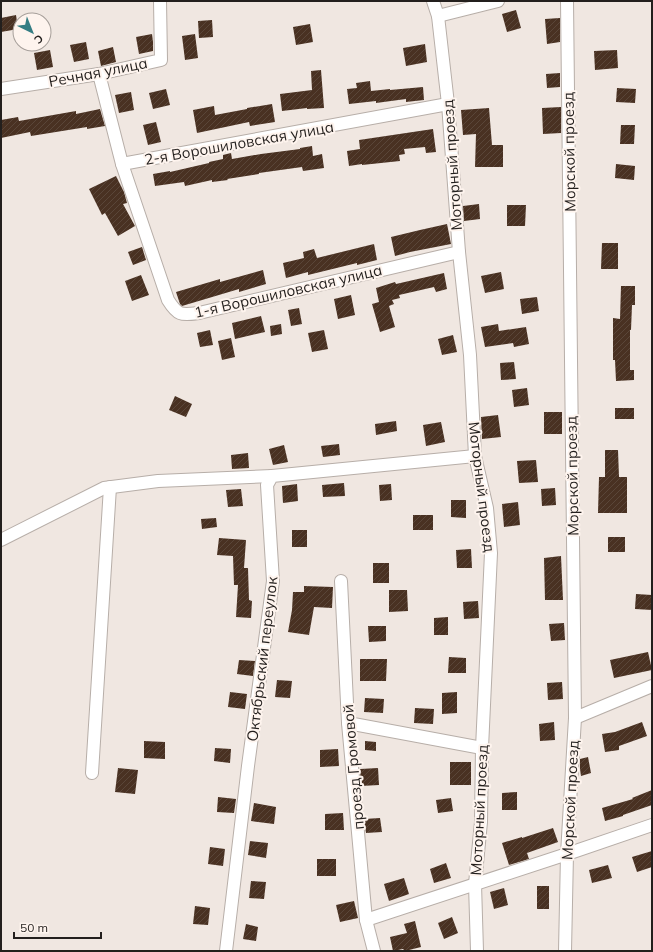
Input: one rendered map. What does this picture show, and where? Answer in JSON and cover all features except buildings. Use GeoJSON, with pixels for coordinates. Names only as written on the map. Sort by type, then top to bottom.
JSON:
{"type":"FeatureCollection","features":[{"type":"Feature","properties":{"kind":"street","name":"Речная улица"},"geometry":{"type":"LineString","coordinates":[[1,88],[99,74],[161,60],[160,1]]}},
{"type":"Feature","properties":{"kind":"street","name":"Моторный проезд"},"geometry":{"type":"LineString","coordinates":[[433,1],[438,16],[448,104],[459,252],[470,355],[475,456],[487,508],[491,553],[482,748],[481,822],[475,884],[477,951]]}},
{"type":"Feature","properties":{"kind":"street"},"geometry":{"type":"LineString","coordinates":[[438,16],[498,1]]}},
{"type":"Feature","properties":{"kind":"street","name":"Морской проезд"},"geometry":{"type":"LineString","coordinates":[[565,951],[567,854],[575,718],[567,1]]}},
{"type":"Feature","properties":{"kind":"street"},"geometry":{"type":"LineString","coordinates":[[99,74],[122,164]]}},
{"type":"Feature","properties":{"kind":"street","name":"2-я Ворошиловская улица"},"geometry":{"type":"LineString","coordinates":[[122,164],[448,104]]}},
{"type":"Feature","properties":{"kind":"street","name":"1-я Ворошиловская улица"},"geometry":{"type":"LineString","coordinates":[[122,164],[168,300],[175,310],[184,315],[199,313],[459,252]]}},
{"type":"Feature","properties":{"kind":"street"},"geometry":{"type":"LineString","coordinates":[[1,540],[104,488],[158,481],[272,476],[475,456]]}},
{"type":"Feature","properties":{"kind":"street","name":"Октябрьский переулок"},"geometry":{"type":"LineString","coordinates":[[226,951],[248,766],[273,581],[267,485],[272,476]]}},
{"type":"Feature","properties":{"kind":"street"},"geometry":{"type":"LineString","coordinates":[[92,773],[110,487]]}},
{"type":"Feature","properties":{"kind":"street","name":"проезд Громовой"},"geometry":{"type":"LineString","coordinates":[[341,581],[348,723],[366,920],[374,951]]}},
{"type":"Feature","properties":{"kind":"street"},"geometry":{"type":"LineString","coordinates":[[575,718],[652,686]]}},
{"type":"Feature","properties":{"kind":"street"},"geometry":{"type":"LineString","coordinates":[[348,723],[482,748]]}},
{"type":"Feature","properties":{"kind":"street"},"geometry":{"type":"LineString","coordinates":[[366,920],[652,825]]}}]}
